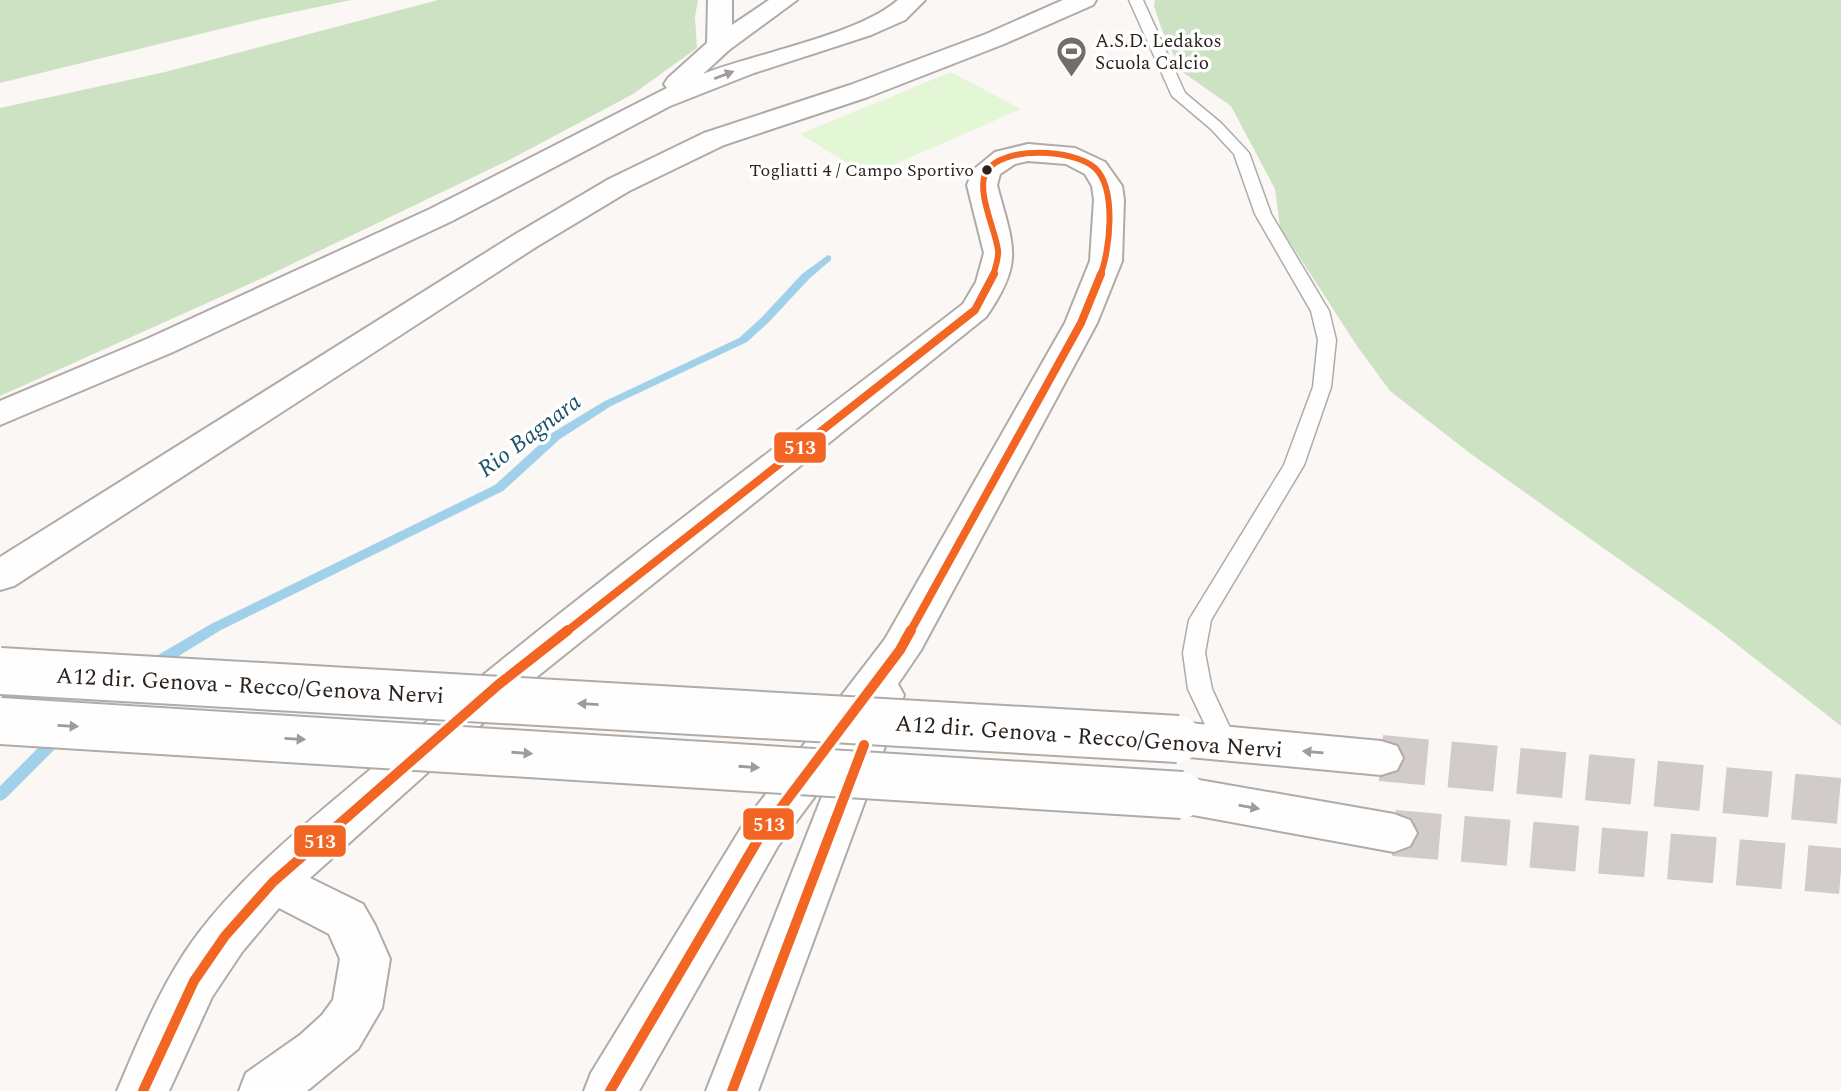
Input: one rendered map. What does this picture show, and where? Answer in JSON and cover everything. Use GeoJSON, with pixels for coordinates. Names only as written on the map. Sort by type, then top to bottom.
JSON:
{"type":"FeatureCollection","features":[{"type":"Feature","properties":{"kind":"main road"},"geometry":{"type":"LineString","coordinates":[[720,0],[720,45]]}},
{"type":"Feature","properties":{"kind":"main road"},"geometry":{"type":"LineString","coordinates":[[660,100],[720,45],[785,0]]}},
{"type":"Feature","properties":{"kind":"main road"},"geometry":{"type":"LineString","coordinates":[[0,414],[173,339],[441,215],[660,100],[745,67],[862,30],[896,15],[913,0]]}},
{"type":"Feature","properties":{"kind":"main road"},"geometry":{"type":"LineString","coordinates":[[0,576],[525,241],[620,185],[714,139],[859,91],[995,39],[1084,0]]}},
{"type":"Feature","properties":{"kind":"main road"},"geometry":{"type":"LineString","coordinates":[[143,1091],[185,997],[212,953],[241,915],[273,882],[498,685],[975,310],[992,282],[999,253],[982,185],[987,170],[1004,158],[1028,152],[1075,157],[1095,168],[1107,186],[1109,200],[1106,261],[1081,323],[900,650],[732,1091]]}},
{"type":"Feature","properties":{"kind":"main road"},"geometry":{"type":"LineString","coordinates":[[610,1091],[762,832],[900,650]]}},
{"type":"Feature","properties":{"kind":"main road","name":"A12 dir. Genova - Recco/Genova Nervi"},"geometry":{"type":"LineString","coordinates":[[0,671],[1178,739],[1381,758]]}},
{"type":"Feature","properties":{"kind":"main road"},"geometry":{"type":"LineString","coordinates":[[0,721],[1182,795],[1394,832]]}},
{"type":"Feature","properties":{"kind":"main road"},"geometry":{"type":"LineString","coordinates":[[265,1091],[318,1052],[340,1032],[357,1008],[365,959],[346,919],[273,882]]}},
{"type":"Feature","properties":{"kind":"lane"},"geometry":{"type":"LineString","coordinates":[[1136,0],[1179,96],[1216,126],[1241,153],[1263,214],[1320,311],[1327,340],[1322,387],[1294,465],[1200,620],[1194,653],[1200,689],[1226,745]]}},
{"type":"Feature","properties":{"kind":"green space"},"geometry":{"type":"Polygon","coordinates":[[[0,0],[351,0],[261,19],[0,83],[0,0]]]}},
{"type":"Feature","properties":{"kind":"green space"},"geometry":{"type":"Polygon","coordinates":[[[438,0],[698,0],[695,17],[697,48],[633,94],[513,158],[267,276],[0,396],[0,108],[165,72],[438,0]]]}},
{"type":"Feature","properties":{"kind":"green space"},"geometry":{"type":"Polygon","coordinates":[[[1155,0],[1841,0],[1841,726],[1716,628],[1471,454],[1390,391],[1357,346],[1280,227],[1275,189],[1231,106],[1181,71],[1162,30],[1154,6],[1155,0]]]}},
{"type":"Feature","properties":{"kind":"green space"},"geometry":{"type":"Polygon","coordinates":[[[951,72],[1021,109],[868,176],[800,134],[951,72]]]}},
{"type":"Feature","properties":{"kind":"waterway","name":"Rio Bagnara"},"geometry":{"type":"LineString","coordinates":[[151,666],[216,627],[499,488],[556,436],[607,404],[743,340],[805,277],[828,258]]}},
{"type":"Feature","properties":{"kind":"waterway","name":"Rio Bagnara"},"geometry":{"type":"LineString","coordinates":[[0,795],[59,736]]}},
{"type":"Feature","properties":{"kind":"tunnel"},"geometry":{"type":"LineString","coordinates":[[1381,758],[1841,801]]}},
{"type":"Feature","properties":{"kind":"tunnel"},"geometry":{"type":"LineString","coordinates":[[1394,833],[1841,871]]}},
{"type":"Feature","properties":{"kind":"transit line","name":"513"},"geometry":{"type":"LineString","coordinates":[[143,1091],[194,981],[225,936],[273,882],[498,685],[975,310],[992,282],[999,253],[982,185],[987,170],[1005,158],[1028,152],[1075,157],[1095,168],[1107,186],[1109,200],[1106,261],[1081,323],[900,650],[762,833],[610,1091]]}},
{"type":"Feature","properties":{"kind":"transit line","name":"513"},"geometry":{"type":"LineString","coordinates":[[732,1091],[864,745]]}},
{"type":"Feature","properties":{"kind":"place","name":"A.S.D. Ledakos Scuola Calcio"},"geometry":{"type":"Point","coordinates":[1072,78]}},
{"type":"Feature","properties":{"kind":"place","name":"Togliatti 4 / Campo Sportivo"},"geometry":{"type":"Point","coordinates":[987,170]}}]}
